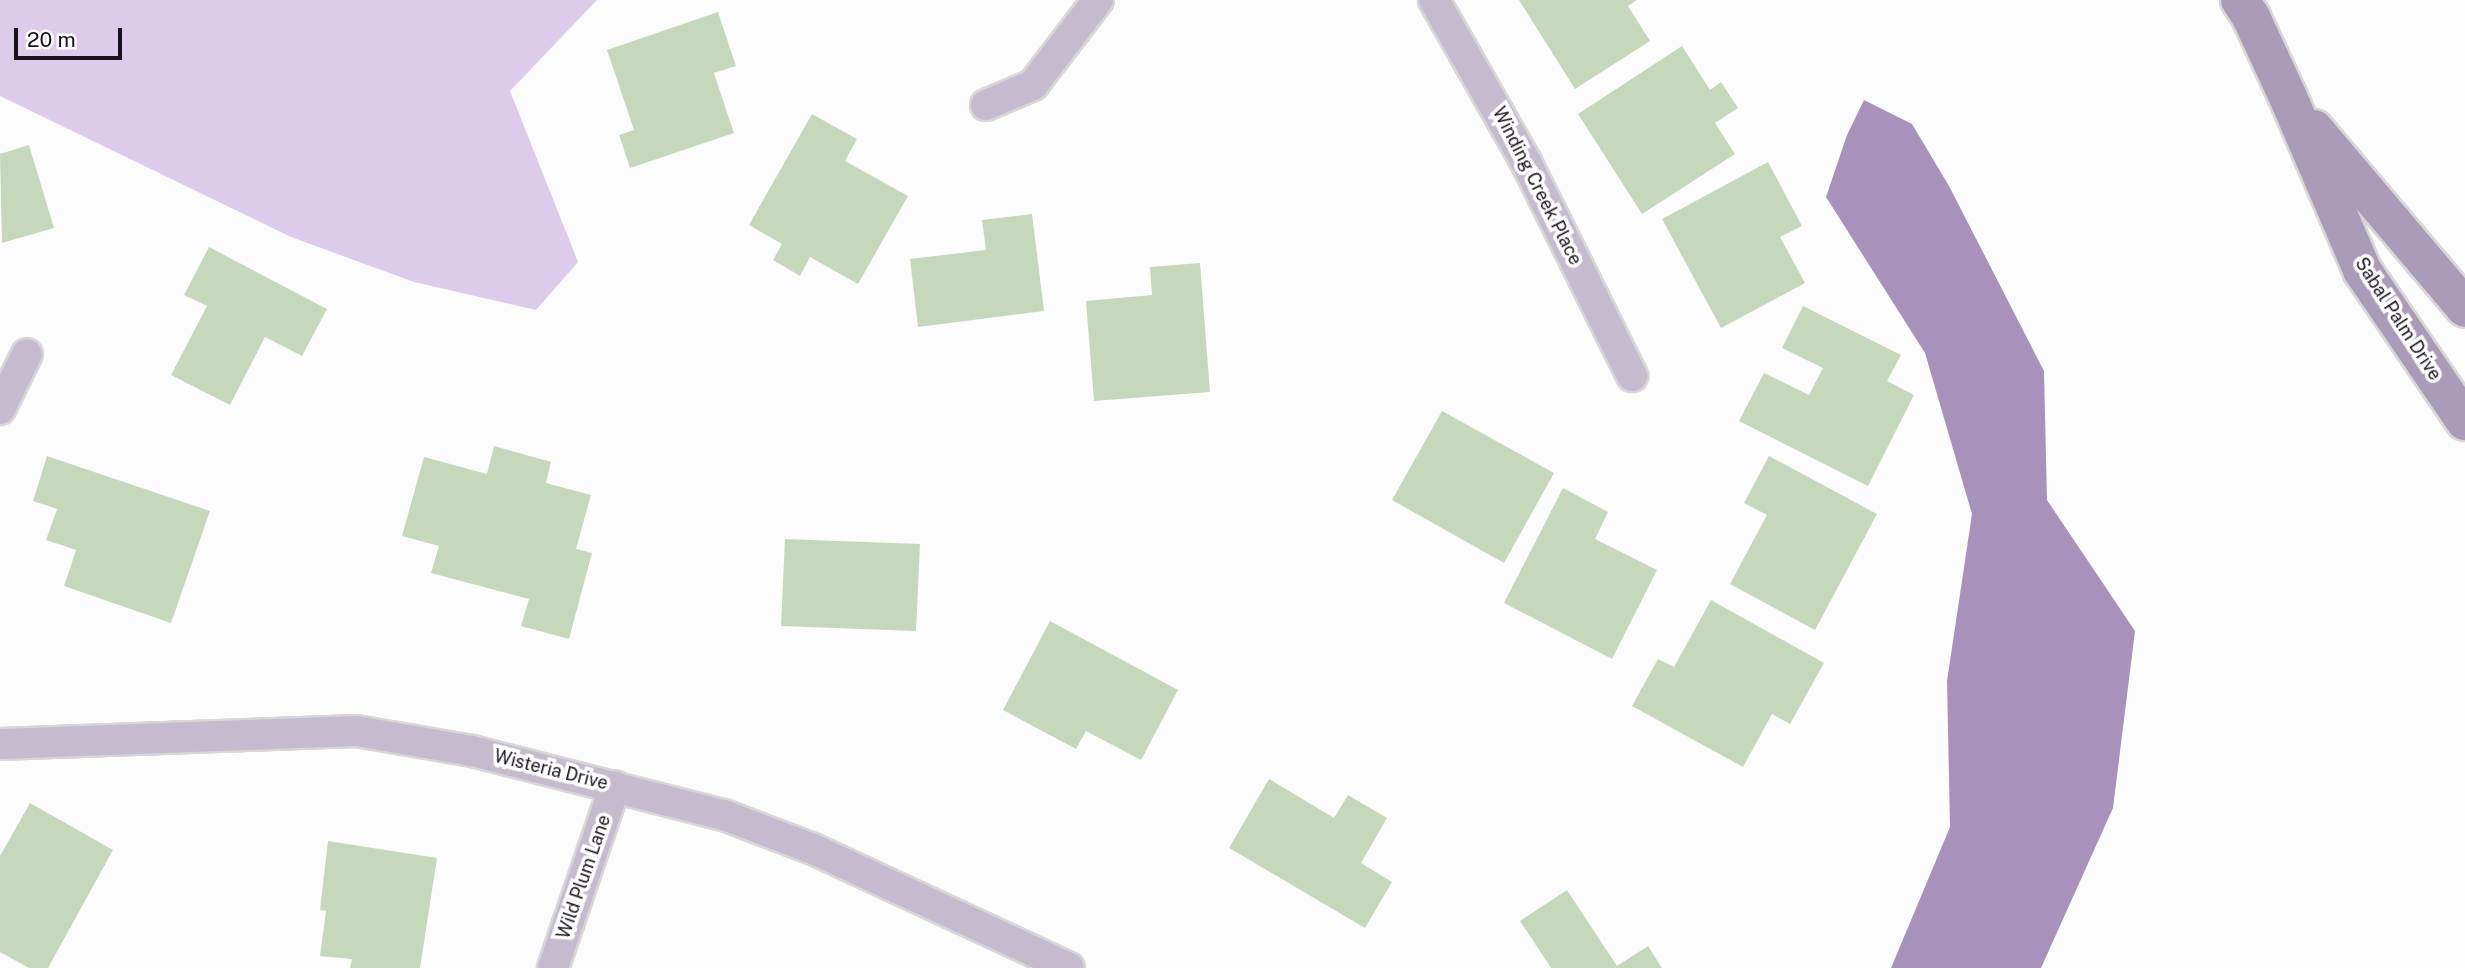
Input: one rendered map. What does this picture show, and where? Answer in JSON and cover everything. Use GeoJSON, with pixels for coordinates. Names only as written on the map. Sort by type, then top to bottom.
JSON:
{"type":"FeatureCollection","features":[{"type":"Feature","properties":{"kind":"street"},"geometry":{"type":"LineString","coordinates":[[986,104],[1033,85],[1098,0]]}},
{"type":"Feature","properties":{"kind":"street","name":"Winding Creek Place"},"geometry":{"type":"LineString","coordinates":[[1434,0],[1526,162],[1632,376]]}},
{"type":"Feature","properties":{"kind":"street","name":"Sabal Palm Drive"},"geometry":{"type":"LineString","coordinates":[[2240,0],[2251,17],[2288,97],[2362,270],[2465,421]]}},
{"type":"Feature","properties":{"kind":"street","name":"Sabal Palm Drive"},"geometry":{"type":"LineString","coordinates":[[2288,97],[2465,308]]}},
{"type":"Feature","properties":{"kind":"street"},"geometry":{"type":"LineString","coordinates":[[0,409],[27,354]]}},
{"type":"Feature","properties":{"kind":"street","name":"Wisteria Drive"},"geometry":{"type":"LineString","coordinates":[[0,744],[356,731],[472,751],[724,815],[813,849],[1069,968]]}},
{"type":"Feature","properties":{"kind":"street","name":"Wild Plum Lane"},"geometry":{"type":"LineString","coordinates":[[553,968],[615,786]]}},
{"type":"Feature","properties":{"kind":"shaded area"},"geometry":{"type":"Polygon","coordinates":[[[0,0],[597,0],[510,91],[578,262],[536,310],[414,282],[291,237],[0,96],[0,0]]]}},
{"type":"Feature","properties":{"kind":"shaded area"},"geometry":{"type":"Polygon","coordinates":[[[1864,100],[1912,124],[1949,186],[2044,371],[2047,500],[2135,631],[2113,808],[2041,968],[1891,968],[1950,827],[1947,681],[1972,514],[1925,353],[1826,197],[1847,135],[1864,100]]]}},
{"type":"Feature","properties":{"kind":"building"},"geometry":{"type":"Polygon","coordinates":[[[1519,0],[1637,0],[1628,6],[1650,41],[1575,89],[1519,0]]]}},
{"type":"Feature","properties":{"kind":"building"},"geometry":{"type":"Polygon","coordinates":[[[718,12],[736,66],[714,73],[734,133],[630,168],[619,135],[634,130],[607,50],[718,12]]]}},
{"type":"Feature","properties":{"kind":"building"},"geometry":{"type":"Polygon","coordinates":[[[1682,46],[1710,90],[1721,82],[1738,108],[1715,123],[1735,154],[1642,214],[1578,114],[1682,46]]]}},
{"type":"Feature","properties":{"kind":"building"},"geometry":{"type":"Polygon","coordinates":[[[812,114],[857,139],[845,161],[908,196],[858,284],[810,257],[800,276],[773,260],[782,244],[749,225],[812,114]]]}},
{"type":"Feature","properties":{"kind":"building"},"geometry":{"type":"Polygon","coordinates":[[[29,145],[54,228],[2,243],[0,154],[29,145]]]}},
{"type":"Feature","properties":{"kind":"building"},"geometry":{"type":"Polygon","coordinates":[[[1768,162],[1802,226],[1780,237],[1805,283],[1721,328],[1662,219],[1768,162]]]}},
{"type":"Feature","properties":{"kind":"building"},"geometry":{"type":"Polygon","coordinates":[[[1032,214],[1044,311],[918,327],[910,259],[986,250],[982,220],[1032,214]]]}},
{"type":"Feature","properties":{"kind":"building"},"geometry":{"type":"Polygon","coordinates":[[[209,247],[327,309],[302,356],[265,337],[230,405],[171,375],[207,306],[184,295],[209,247]]]}},
{"type":"Feature","properties":{"kind":"building"},"geometry":{"type":"Polygon","coordinates":[[[1200,263],[1210,392],[1094,401],[1086,301],[1152,295],[1150,267],[1200,263]]]}},
{"type":"Feature","properties":{"kind":"building"},"geometry":{"type":"Polygon","coordinates":[[[1803,306],[1901,355],[1887,381],[1914,395],[1868,486],[1739,421],[1764,373],[1809,395],[1823,368],[1782,348],[1803,306]]]}},
{"type":"Feature","properties":{"kind":"building"},"geometry":{"type":"Polygon","coordinates":[[[1442,411],[1554,473],[1504,563],[1392,500],[1442,411]]]}},
{"type":"Feature","properties":{"kind":"building"},"geometry":{"type":"Polygon","coordinates":[[[494,446],[551,462],[546,483],[591,495],[576,549],[592,553],[569,639],[521,626],[529,599],[431,573],[439,546],[402,536],[424,457],[487,474],[494,446]]]}},
{"type":"Feature","properties":{"kind":"building"},"geometry":{"type":"Polygon","coordinates":[[[47,456],[210,511],[171,623],[64,586],[76,550],[46,540],[57,509],[33,501],[47,456]]]}},
{"type":"Feature","properties":{"kind":"building"},"geometry":{"type":"Polygon","coordinates":[[[1769,456],[1877,514],[1815,630],[1730,584],[1767,515],[1744,503],[1769,456]]]}},
{"type":"Feature","properties":{"kind":"building"},"geometry":{"type":"Polygon","coordinates":[[[1563,488],[1608,512],[1595,539],[1657,570],[1612,659],[1504,603],[1563,488]]]}},
{"type":"Feature","properties":{"kind":"building"},"geometry":{"type":"Polygon","coordinates":[[[785,539],[920,544],[916,631],[781,626],[785,539]]]}},
{"type":"Feature","properties":{"kind":"building"},"geometry":{"type":"Polygon","coordinates":[[[1711,600],[1824,663],[1790,724],[1772,714],[1743,767],[1632,706],[1658,659],[1674,667],[1711,600]]]}},
{"type":"Feature","properties":{"kind":"building"},"geometry":{"type":"Polygon","coordinates":[[[1050,621],[1178,690],[1141,760],[1086,731],[1076,749],[1003,710],[1050,621]]]}},
{"type":"Feature","properties":{"kind":"building"},"geometry":{"type":"Polygon","coordinates":[[[1269,779],[1334,818],[1348,795],[1387,818],[1361,863],[1392,882],[1365,928],[1229,848],[1269,779]]]}},
{"type":"Feature","properties":{"kind":"building"},"geometry":{"type":"Polygon","coordinates":[[[30,803],[113,850],[48,968],[29,968],[0,952],[0,856],[30,803]]]}},
{"type":"Feature","properties":{"kind":"building"},"geometry":{"type":"Polygon","coordinates":[[[328,841],[437,858],[420,968],[350,968],[352,959],[320,956],[326,911],[320,910],[328,841]]]}},
{"type":"Feature","properties":{"kind":"building"},"geometry":{"type":"Polygon","coordinates":[[[1567,890],[1617,966],[1648,946],[1662,968],[1551,968],[1520,921],[1567,890]]]}}]}
